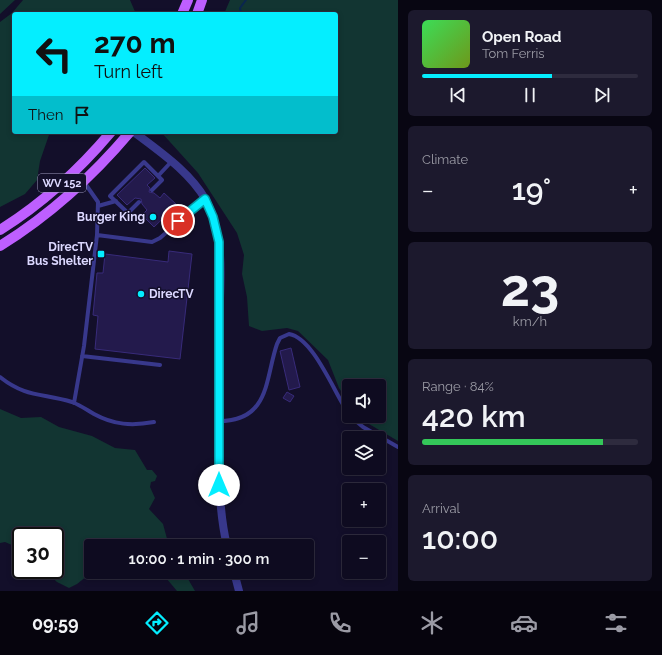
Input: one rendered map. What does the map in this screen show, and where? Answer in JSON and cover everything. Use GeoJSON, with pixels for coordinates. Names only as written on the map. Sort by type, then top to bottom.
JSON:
{"type":"FeatureCollection","features":[{"type":"Feature","properties":{"kind":"main road"},"geometry":{"type":"LineString","coordinates":[[183,12],[188,0]]}},
{"type":"Feature","properties":{"kind":"main road"},"geometry":{"type":"LineString","coordinates":[[198,12],[202,0]]}},
{"type":"Feature","properties":{"kind":"main road","name":"WV 152"},"geometry":{"type":"LineString","coordinates":[[0,230],[52,193],[85,162],[109,134]]}},
{"type":"Feature","properties":{"kind":"main road","name":"WV 152"},"geometry":{"type":"LineString","coordinates":[[0,246],[41,219],[84,182],[128,134]]}},
{"type":"Feature","properties":{"kind":"street"},"geometry":{"type":"LineString","coordinates":[[137,134],[172,161],[191,179],[205,199],[213,217],[219,242],[220,508],[225,539]]}},
{"type":"Feature","properties":{"kind":"street"},"geometry":{"type":"LineString","coordinates":[[236,579],[239,591]]}},
{"type":"Feature","properties":{"kind":"lane"},"geometry":{"type":"LineString","coordinates":[[158,176],[172,161]]}},
{"type":"Feature","properties":{"kind":"lane"},"geometry":{"type":"LineString","coordinates":[[139,202],[128,213],[110,196],[144,162],[162,180],[152,190]]}},
{"type":"Feature","properties":{"kind":"lane"},"geometry":{"type":"LineString","coordinates":[[74,402],[82,356],[97,235],[98,206],[95,196],[84,182]]}},
{"type":"Feature","properties":{"kind":"lane"},"geometry":{"type":"LineString","coordinates":[[97,235],[152,242],[160,238],[205,199]]}},
{"type":"Feature","properties":{"kind":"lane"},"geometry":{"type":"LineString","coordinates":[[98,206],[116,201]]}},
{"type":"Feature","properties":{"kind":"lane"},"geometry":{"type":"LineString","coordinates":[[219,420],[231,420],[240,417],[259,403],[267,388],[277,344],[280,338],[289,334],[303,341],[322,366],[342,403]]}},
{"type":"Feature","properties":{"kind":"lane"},"geometry":{"type":"LineString","coordinates":[[82,356],[160,365]]}},
{"type":"Feature","properties":{"kind":"lane"},"geometry":{"type":"LineString","coordinates":[[0,377],[12,385],[32,394],[74,402],[102,418],[118,424],[134,425],[154,422]]}},
{"type":"Feature","properties":{"kind":"lane"},"geometry":{"type":"LineString","coordinates":[[359,423],[398,447]]}},
{"type":"Feature","properties":{"kind":"green space"},"geometry":{"type":"Polygon","coordinates":[[[0,0],[15,0],[0,14],[0,0]]]}},
{"type":"Feature","properties":{"kind":"green space"},"geometry":{"type":"Polygon","coordinates":[[[23,0],[130,0],[135,12],[13,12],[23,0]]]}},
{"type":"Feature","properties":{"kind":"green space"},"geometry":{"type":"Polygon","coordinates":[[[230,0],[398,0],[398,441],[386,434],[386,431],[381,431],[368,423],[386,423],[386,379],[342,379],[342,392],[328,360],[298,331],[287,328],[262,331],[249,326],[247,297],[242,274],[244,255],[237,233],[198,173],[163,134],[338,134],[338,12],[225,12],[230,0]]]}},
{"type":"Feature","properties":{"kind":"green space"},"geometry":{"type":"Polygon","coordinates":[[[12,13],[12,134],[49,134],[40,161],[37,180],[25,194],[0,207],[0,22],[12,13]]]}},
{"type":"Feature","properties":{"kind":"green space"},"geometry":{"type":"Polygon","coordinates":[[[0,409],[21,418],[41,417],[59,427],[92,436],[115,448],[135,450],[147,470],[152,470],[157,476],[155,481],[151,482],[150,487],[155,498],[149,509],[163,524],[167,539],[84,539],[84,578],[69,588],[54,579],[64,579],[64,527],[12,527],[12,545],[5,542],[0,543],[0,409]]]}},
{"type":"Feature","properties":{"kind":"green space"},"geometry":{"type":"Polygon","coordinates":[[[167,579],[188,579],[195,591],[177,591],[167,579]]]}},
{"type":"Feature","properties":{"kind":"building"},"geometry":{"type":"Polygon","coordinates":[[[145,168],[155,178],[147,185],[150,188],[149,192],[154,193],[160,198],[164,193],[177,205],[154,227],[142,215],[147,210],[142,204],[141,199],[135,198],[127,205],[117,195],[145,168]]]}},
{"type":"Feature","properties":{"kind":"building","name":"DirecTV"},"geometry":{"type":"Polygon","coordinates":[[[169,251],[192,254],[180,359],[95,349],[98,316],[93,315],[97,273],[103,273],[105,254],[168,262],[169,251]]]}},
{"type":"Feature","properties":{"kind":"building"},"geometry":{"type":"Polygon","coordinates":[[[291,348],[300,387],[289,390],[280,351],[291,348]]]}},
{"type":"Feature","properties":{"kind":"building"},"geometry":{"type":"Polygon","coordinates":[[[287,392],[294,396],[290,402],[283,398],[287,392]]]}},
{"type":"Feature","properties":{"kind":"waterway"},"geometry":{"type":"LineString","coordinates":[[241,12],[240,8],[246,0]]}},
{"type":"Feature","properties":{"kind":"place","name":"Burger King"},"geometry":{"type":"Point","coordinates":[153,217]}},
{"type":"Feature","properties":{"kind":"place","name":"DirecTV Bus Shelter"},"geometry":{"type":"Point","coordinates":[101,254]}},
{"type":"Feature","properties":{"kind":"place","name":"DirecTV"},"geometry":{"type":"Point","coordinates":[141,294]}},
{"type":"Feature","properties":{"kind":"route"},"geometry":{"type":"LineString","coordinates":[[178,221],[205,199],[213,217],[219,242],[219,485]]}}]}
